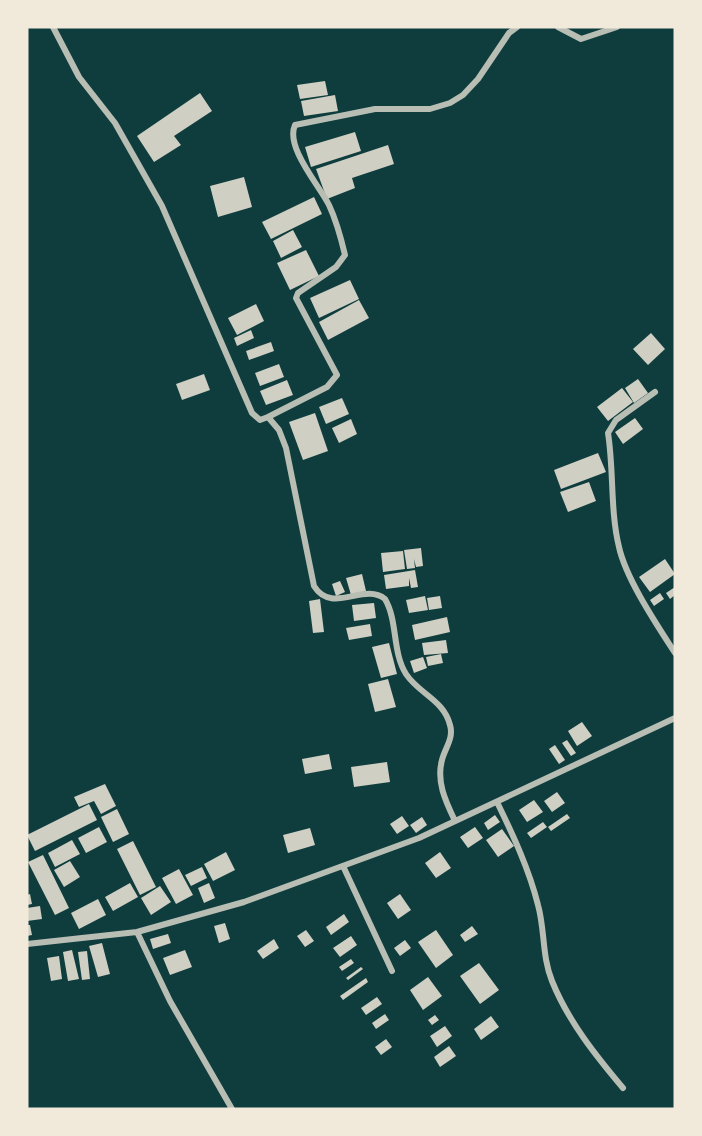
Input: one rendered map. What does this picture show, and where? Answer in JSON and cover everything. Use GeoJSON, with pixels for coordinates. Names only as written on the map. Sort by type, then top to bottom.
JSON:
{"type":"FeatureCollection","features":[{"type":"Feature","properties":{"kind":"street"},"geometry":{"type":"LineString","coordinates":[[53,27],[79,77],[115,123],[162,206],[252,413],[260,420],[327,387],[337,375],[296,298],[298,293],[336,267],[345,255],[330,207],[296,148],[293,135],[295,124],[375,109],[430,109],[450,103],[478,79],[509,33],[517,27]]}},
{"type":"Feature","properties":{"kind":"street"},"geometry":{"type":"LineString","coordinates":[[558,27],[581,39],[617,27]]}},
{"type":"Feature","properties":{"kind":"street"},"geometry":{"type":"LineString","coordinates":[[655,392],[616,420],[608,433],[616,531],[621,555],[647,609],[675,653]]}},
{"type":"Feature","properties":{"kind":"street"},"geometry":{"type":"LineString","coordinates":[[268,417],[279,430],[286,448],[314,586],[328,598],[340,599],[373,594],[385,599],[405,671],[433,698],[447,717],[451,734],[442,758],[440,777],[443,794],[455,821]]}},
{"type":"Feature","properties":{"kind":"street"},"geometry":{"type":"LineString","coordinates":[[27,944],[137,932],[244,902],[401,846],[675,718]]}},
{"type":"Feature","properties":{"kind":"street"},"geometry":{"type":"LineString","coordinates":[[498,802],[520,851],[538,903],[545,954],[552,980],[582,1036],[623,1088]]}},
{"type":"Feature","properties":{"kind":"street"},"geometry":{"type":"LineString","coordinates":[[344,866],[392,971]]}},
{"type":"Feature","properties":{"kind":"street"},"geometry":{"type":"LineString","coordinates":[[137,932],[170,1001],[232,1109]]}},
{"type":"Feature","properties":{"kind":"building"},"geometry":{"type":"Polygon","coordinates":[[[325,81],[328,95],[300,99],[297,85],[325,81]]]}},
{"type":"Feature","properties":{"kind":"building"},"geometry":{"type":"Polygon","coordinates":[[[200,93],[212,111],[174,136],[181,145],[154,162],[137,136],[200,93]]]}},
{"type":"Feature","properties":{"kind":"building"},"geometry":{"type":"Polygon","coordinates":[[[335,95],[338,111],[304,116],[301,101],[335,95]]]}},
{"type":"Feature","properties":{"kind":"building"},"geometry":{"type":"Polygon","coordinates":[[[355,132],[361,151],[311,167],[305,147],[355,132]]]}},
{"type":"Feature","properties":{"kind":"building"},"geometry":{"type":"Polygon","coordinates":[[[388,145],[394,164],[352,178],[355,188],[327,199],[316,169],[388,145]]]}},
{"type":"Feature","properties":{"kind":"building"},"geometry":{"type":"Polygon","coordinates":[[[244,177],[252,207],[218,217],[210,186],[244,177]]]}},
{"type":"Feature","properties":{"kind":"building"},"geometry":{"type":"Polygon","coordinates":[[[314,197],[322,214],[271,239],[262,222],[314,197]]]}},
{"type":"Feature","properties":{"kind":"building"},"geometry":{"type":"Polygon","coordinates":[[[293,230],[302,247],[281,258],[273,241],[293,230]]]}},
{"type":"Feature","properties":{"kind":"building"},"geometry":{"type":"Polygon","coordinates":[[[306,250],[319,276],[290,290],[277,263],[306,250]]]}},
{"type":"Feature","properties":{"kind":"building"},"geometry":{"type":"Polygon","coordinates":[[[350,280],[359,299],[319,318],[310,298],[350,280]]]}},
{"type":"Feature","properties":{"kind":"building"},"geometry":{"type":"Polygon","coordinates":[[[359,300],[369,318],[328,340],[319,322],[359,300]]]}},
{"type":"Feature","properties":{"kind":"building"},"geometry":{"type":"Polygon","coordinates":[[[256,304],[264,321],[237,335],[228,318],[256,304]]]}},
{"type":"Feature","properties":{"kind":"building"},"geometry":{"type":"Polygon","coordinates":[[[251,330],[254,338],[237,346],[234,338],[251,330]]]}},
{"type":"Feature","properties":{"kind":"building"},"geometry":{"type":"Polygon","coordinates":[[[651,333],[665,349],[648,365],[633,349],[651,333]]]}},
{"type":"Feature","properties":{"kind":"building"},"geometry":{"type":"Polygon","coordinates":[[[271,342],[274,351],[249,360],[246,351],[271,342]]]}},
{"type":"Feature","properties":{"kind":"building"},"geometry":{"type":"Polygon","coordinates":[[[279,364],[284,377],[260,386],[255,373],[279,364]]]}},
{"type":"Feature","properties":{"kind":"building"},"geometry":{"type":"Polygon","coordinates":[[[204,374],[210,390],[182,400],[176,384],[204,374]]]}},
{"type":"Feature","properties":{"kind":"building"},"geometry":{"type":"Polygon","coordinates":[[[638,379],[648,393],[634,403],[625,388],[638,379]]]}},
{"type":"Feature","properties":{"kind":"building"},"geometry":{"type":"Polygon","coordinates":[[[287,380],[293,395],[266,405],[260,391],[287,380]]]}},
{"type":"Feature","properties":{"kind":"building"},"geometry":{"type":"Polygon","coordinates":[[[622,388],[633,402],[608,421],[597,407],[622,388]]]}},
{"type":"Feature","properties":{"kind":"building"},"geometry":{"type":"Polygon","coordinates":[[[342,398],[349,414],[326,424],[319,407],[342,398]]]}},
{"type":"Feature","properties":{"kind":"building"},"geometry":{"type":"Polygon","coordinates":[[[315,413],[328,451],[303,460],[289,422],[315,413]]]}},
{"type":"Feature","properties":{"kind":"building"},"geometry":{"type":"Polygon","coordinates":[[[635,418],[643,429],[623,444],[615,432],[635,418]]]}},
{"type":"Feature","properties":{"kind":"building"},"geometry":{"type":"Polygon","coordinates":[[[351,419],[357,434],[339,443],[332,428],[351,419]]]}},
{"type":"Feature","properties":{"kind":"building"},"geometry":{"type":"Polygon","coordinates":[[[598,453],[606,472],[561,489],[554,470],[598,453]]]}},
{"type":"Feature","properties":{"kind":"building"},"geometry":{"type":"Polygon","coordinates":[[[589,482],[596,501],[568,512],[560,492],[589,482]]]}},
{"type":"Feature","properties":{"kind":"building"},"geometry":{"type":"Polygon","coordinates":[[[421,548],[423,566],[416,567],[414,559],[415,568],[407,569],[404,550],[421,548]]]}},
{"type":"Feature","properties":{"kind":"building"},"geometry":{"type":"Polygon","coordinates":[[[403,551],[405,569],[383,572],[381,553],[403,551]]]}},
{"type":"Feature","properties":{"kind":"building"},"geometry":{"type":"Polygon","coordinates":[[[665,559],[675,574],[650,592],[639,577],[665,559]]]}},
{"type":"Feature","properties":{"kind":"building"},"geometry":{"type":"Polygon","coordinates":[[[415,570],[418,587],[411,588],[409,578],[409,586],[386,589],[384,575],[415,570]]]}},
{"type":"Feature","properties":{"kind":"building"},"geometry":{"type":"Polygon","coordinates":[[[362,574],[366,591],[351,595],[346,578],[362,574]]]}},
{"type":"Feature","properties":{"kind":"building"},"geometry":{"type":"Polygon","coordinates":[[[340,581],[345,592],[336,596],[332,584],[340,581]]]}},
{"type":"Feature","properties":{"kind":"building"},"geometry":{"type":"Polygon","coordinates":[[[675,587],[675,595],[670,599],[666,593],[675,587]]]}},
{"type":"Feature","properties":{"kind":"building"},"geometry":{"type":"Polygon","coordinates":[[[660,593],[664,599],[654,606],[650,600],[660,593]]]}},
{"type":"Feature","properties":{"kind":"building"},"geometry":{"type":"Polygon","coordinates":[[[425,596],[428,610],[409,613],[406,600],[425,596]]]}},
{"type":"Feature","properties":{"kind":"building"},"geometry":{"type":"Polygon","coordinates":[[[440,596],[442,608],[429,610],[427,598],[440,596]]]}},
{"type":"Feature","properties":{"kind":"building"},"geometry":{"type":"Polygon","coordinates":[[[320,599],[324,632],[313,633],[309,601],[320,599]]]}},
{"type":"Feature","properties":{"kind":"building"},"geometry":{"type":"Polygon","coordinates":[[[374,603],[376,618],[354,621],[352,605],[374,603]]]}},
{"type":"Feature","properties":{"kind":"building"},"geometry":{"type":"Polygon","coordinates":[[[447,617],[450,632],[415,640],[412,625],[447,617]]]}},
{"type":"Feature","properties":{"kind":"building"},"geometry":{"type":"Polygon","coordinates":[[[370,624],[372,636],[349,640],[346,628],[370,624]]]}},
{"type":"Feature","properties":{"kind":"building"},"geometry":{"type":"Polygon","coordinates":[[[446,640],[448,653],[424,655],[422,643],[446,640]]]}},
{"type":"Feature","properties":{"kind":"building"},"geometry":{"type":"Polygon","coordinates":[[[389,643],[397,674],[381,678],[372,647],[389,643]]]}},
{"type":"Feature","properties":{"kind":"building"},"geometry":{"type":"Polygon","coordinates":[[[441,654],[443,663],[428,666],[426,657],[441,654]]]}},
{"type":"Feature","properties":{"kind":"building"},"geometry":{"type":"Polygon","coordinates":[[[423,657],[427,668],[414,673],[410,661],[423,657]]]}},
{"type":"Feature","properties":{"kind":"building"},"geometry":{"type":"Polygon","coordinates":[[[388,679],[396,707],[375,712],[368,684],[388,679]]]}},
{"type":"Feature","properties":{"kind":"building"},"geometry":{"type":"Polygon","coordinates":[[[582,722],[592,736],[577,746],[568,731],[582,722]]]}},
{"type":"Feature","properties":{"kind":"building"},"geometry":{"type":"Polygon","coordinates":[[[567,740],[576,753],[571,756],[562,743],[567,740]]]}},
{"type":"Feature","properties":{"kind":"building"},"geometry":{"type":"Polygon","coordinates":[[[555,745],[565,760],[559,764],[549,749],[555,745]]]}},
{"type":"Feature","properties":{"kind":"building"},"geometry":{"type":"Polygon","coordinates":[[[329,754],[332,769],[305,774],[302,759],[329,754]]]}},
{"type":"Feature","properties":{"kind":"building"},"geometry":{"type":"Polygon","coordinates":[[[387,762],[390,782],[354,787],[351,767],[387,762]]]}},
{"type":"Feature","properties":{"kind":"building"},"geometry":{"type":"Polygon","coordinates":[[[105,784],[116,806],[101,814],[94,801],[79,807],[74,797],[105,784]]]}},
{"type":"Feature","properties":{"kind":"building"},"geometry":{"type":"Polygon","coordinates":[[[557,792],[565,803],[552,812],[544,801],[557,792]]]}},
{"type":"Feature","properties":{"kind":"building"},"geometry":{"type":"Polygon","coordinates":[[[534,800],[543,812],[527,822],[519,810],[534,800]]]}},
{"type":"Feature","properties":{"kind":"building"},"geometry":{"type":"Polygon","coordinates":[[[89,804],[97,820],[35,851],[27,835],[89,804]]]}},
{"type":"Feature","properties":{"kind":"building"},"geometry":{"type":"Polygon","coordinates":[[[117,809],[129,834],[113,842],[101,817],[117,809]]]}},
{"type":"Feature","properties":{"kind":"building"},"geometry":{"type":"Polygon","coordinates":[[[567,814],[570,818],[551,831],[548,827],[567,814]]]}},
{"type":"Feature","properties":{"kind":"building"},"geometry":{"type":"Polygon","coordinates":[[[495,815],[500,822],[488,830],[484,823],[495,815]]]}},
{"type":"Feature","properties":{"kind":"building"},"geometry":{"type":"Polygon","coordinates":[[[402,816],[409,826],[397,834],[390,824],[402,816]]]}},
{"type":"Feature","properties":{"kind":"building"},"geometry":{"type":"Polygon","coordinates":[[[422,817],[427,825],[416,833],[410,825],[422,817]]]}},
{"type":"Feature","properties":{"kind":"building"},"geometry":{"type":"Polygon","coordinates":[[[543,822],[547,827],[531,838],[527,833],[543,822]]]}},
{"type":"Feature","properties":{"kind":"building"},"geometry":{"type":"Polygon","coordinates":[[[99,827],[107,842],[86,853],[78,838],[99,827]]]}},
{"type":"Feature","properties":{"kind":"building"},"geometry":{"type":"Polygon","coordinates":[[[475,827],[483,838],[468,848],[460,837],[475,827]]]}},
{"type":"Feature","properties":{"kind":"building"},"geometry":{"type":"Polygon","coordinates":[[[310,828],[315,845],[288,853],[283,835],[310,828]]]}},
{"type":"Feature","properties":{"kind":"building"},"geometry":{"type":"Polygon","coordinates":[[[502,829],[514,846],[498,857],[486,840],[502,829]]]}},
{"type":"Feature","properties":{"kind":"building"},"geometry":{"type":"Polygon","coordinates":[[[72,840],[80,854],[55,867],[48,853],[72,840]]]}},
{"type":"Feature","properties":{"kind":"building"},"geometry":{"type":"Polygon","coordinates":[[[133,841],[156,887],[140,895],[117,849],[133,841]]]}},
{"type":"Feature","properties":{"kind":"building"},"geometry":{"type":"Polygon","coordinates":[[[226,852],[235,870],[213,881],[204,864],[226,852]]]}},
{"type":"Feature","properties":{"kind":"building"},"geometry":{"type":"Polygon","coordinates":[[[440,852],[451,868],[436,878],[425,863],[440,852]]]}},
{"type":"Feature","properties":{"kind":"building"},"geometry":{"type":"Polygon","coordinates":[[[43,855],[69,908],[55,915],[28,862],[43,855]]]}},
{"type":"Feature","properties":{"kind":"building"},"geometry":{"type":"Polygon","coordinates":[[[70,861],[80,877],[64,887],[54,870],[70,861]]]}},
{"type":"Feature","properties":{"kind":"building"},"geometry":{"type":"Polygon","coordinates":[[[202,867],[207,878],[191,886],[185,875],[202,867]]]}},
{"type":"Feature","properties":{"kind":"building"},"geometry":{"type":"Polygon","coordinates":[[[179,869],[193,895],[176,904],[162,878],[179,869]]]}},
{"type":"Feature","properties":{"kind":"building"},"geometry":{"type":"Polygon","coordinates":[[[130,883],[138,897],[113,911],[105,897],[130,883]]]}},
{"type":"Feature","properties":{"kind":"building"},"geometry":{"type":"Polygon","coordinates":[[[209,883],[215,898],[204,903],[198,888],[209,883]]]}},
{"type":"Feature","properties":{"kind":"building"},"geometry":{"type":"Polygon","coordinates":[[[160,886],[171,902],[151,915],[141,898],[160,886]]]}},
{"type":"Feature","properties":{"kind":"building"},"geometry":{"type":"Polygon","coordinates":[[[30,894],[32,904],[27,905],[27,895],[30,894]]]}},
{"type":"Feature","properties":{"kind":"building"},"geometry":{"type":"Polygon","coordinates":[[[400,894],[411,910],[398,919],[387,903],[400,894]]]}},
{"type":"Feature","properties":{"kind":"building"},"geometry":{"type":"Polygon","coordinates":[[[98,899],[106,915],[79,929],[71,913],[98,899]]]}},
{"type":"Feature","properties":{"kind":"building"},"geometry":{"type":"Polygon","coordinates":[[[40,906],[42,919],[27,921],[27,908],[40,906]]]}},
{"type":"Feature","properties":{"kind":"building"},"geometry":{"type":"Polygon","coordinates":[[[344,914],[349,922],[331,935],[326,927],[344,914]]]}},
{"type":"Feature","properties":{"kind":"building"},"geometry":{"type":"Polygon","coordinates":[[[225,923],[230,939],[219,943],[214,926],[225,923]]]}},
{"type":"Feature","properties":{"kind":"building"},"geometry":{"type":"Polygon","coordinates":[[[27,925],[30,925],[32,935],[27,936],[27,925]]]}},
{"type":"Feature","properties":{"kind":"building"},"geometry":{"type":"Polygon","coordinates":[[[472,926],[478,934],[465,942],[460,935],[472,926]]]}},
{"type":"Feature","properties":{"kind":"building"},"geometry":{"type":"Polygon","coordinates":[[[306,930],[314,941],[305,947],[297,936],[306,930]]]}},
{"type":"Feature","properties":{"kind":"building"},"geometry":{"type":"Polygon","coordinates":[[[436,930],[453,955],[436,968],[418,942],[436,930]]]}},
{"type":"Feature","properties":{"kind":"building"},"geometry":{"type":"Polygon","coordinates":[[[168,934],[171,943],[153,949],[150,939],[168,934]]]}},
{"type":"Feature","properties":{"kind":"building"},"geometry":{"type":"Polygon","coordinates":[[[351,936],[357,945],[340,957],[333,948],[351,936]]]}},
{"type":"Feature","properties":{"kind":"building"},"geometry":{"type":"Polygon","coordinates":[[[274,939],[279,948],[263,959],[257,951],[274,939]]]}},
{"type":"Feature","properties":{"kind":"building"},"geometry":{"type":"Polygon","coordinates":[[[405,940],[411,948],[400,956],[394,948],[405,940]]]}},
{"type":"Feature","properties":{"kind":"building"},"geometry":{"type":"Polygon","coordinates":[[[102,943],[110,974],[98,977],[89,946],[102,943]]]}},
{"type":"Feature","properties":{"kind":"building"},"geometry":{"type":"Polygon","coordinates":[[[72,950],[79,979],[68,981],[63,952],[72,950]]]}},
{"type":"Feature","properties":{"kind":"building"},"geometry":{"type":"Polygon","coordinates":[[[185,950],[192,967],[170,975],[163,958],[185,950]]]}},
{"type":"Feature","properties":{"kind":"building"},"geometry":{"type":"Polygon","coordinates":[[[87,951],[90,979],[82,980],[78,952],[87,951]]]}},
{"type":"Feature","properties":{"kind":"building"},"geometry":{"type":"Polygon","coordinates":[[[59,956],[62,979],[51,981],[47,958],[59,956]]]}},
{"type":"Feature","properties":{"kind":"building"},"geometry":{"type":"Polygon","coordinates":[[[351,959],[354,963],[342,971],[339,967],[351,959]]]}},
{"type":"Feature","properties":{"kind":"building"},"geometry":{"type":"Polygon","coordinates":[[[479,963],[499,990],[480,1004],[460,976],[479,963]]]}},
{"type":"Feature","properties":{"kind":"building"},"geometry":{"type":"Polygon","coordinates":[[[361,967],[363,969],[348,980],[346,978],[361,967]]]}},
{"type":"Feature","properties":{"kind":"building"},"geometry":{"type":"Polygon","coordinates":[[[428,977],[442,996],[423,1010],[410,990],[428,977]]]}},
{"type":"Feature","properties":{"kind":"building"},"geometry":{"type":"Polygon","coordinates":[[[366,978],[368,982],[343,1000],[340,996],[366,978]]]}},
{"type":"Feature","properties":{"kind":"building"},"geometry":{"type":"Polygon","coordinates":[[[377,997],[382,1004],[366,1015],[361,1008],[377,997]]]}},
{"type":"Feature","properties":{"kind":"building"},"geometry":{"type":"Polygon","coordinates":[[[385,1014],[389,1020],[376,1029],[372,1023],[385,1014]]]}},
{"type":"Feature","properties":{"kind":"building"},"geometry":{"type":"Polygon","coordinates":[[[435,1015],[439,1020],[432,1025],[428,1020],[435,1015]]]}},
{"type":"Feature","properties":{"kind":"building"},"geometry":{"type":"Polygon","coordinates":[[[491,1016],[499,1027],[481,1040],[474,1029],[491,1016]]]}},
{"type":"Feature","properties":{"kind":"building"},"geometry":{"type":"Polygon","coordinates":[[[445,1026],[452,1036],[437,1047],[430,1036],[445,1026]]]}},
{"type":"Feature","properties":{"kind":"building"},"geometry":{"type":"Polygon","coordinates":[[[386,1039],[392,1047],[381,1055],[375,1047],[386,1039]]]}},
{"type":"Feature","properties":{"kind":"building"},"geometry":{"type":"Polygon","coordinates":[[[449,1046],[456,1056],[440,1067],[434,1057],[449,1046]]]}}]}
